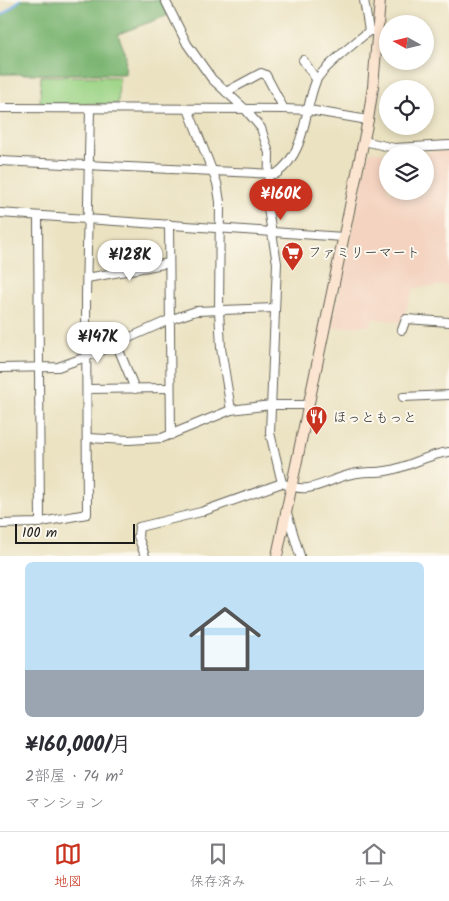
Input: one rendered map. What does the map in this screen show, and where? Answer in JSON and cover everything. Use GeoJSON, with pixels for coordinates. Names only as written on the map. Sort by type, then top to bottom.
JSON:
{"type":"FeatureCollection","features":[{"type":"Feature","properties":{"kind":"street"},"geometry":{"type":"LineString","coordinates":[[165,0],[188,44],[212,79],[245,109],[265,135],[270,153],[268,209],[277,263],[270,433],[282,483]]}},
{"type":"Feature","properties":{"kind":"street"},"geometry":{"type":"LineString","coordinates":[[364,0],[374,31]]}},
{"type":"Feature","properties":{"kind":"street"},"geometry":{"type":"LineString","coordinates":[[277,556],[368,120],[374,31],[380,0]]}},
{"type":"Feature","properties":{"kind":"street"},"geometry":{"type":"LineString","coordinates":[[0,161],[276,174],[289,164],[299,144],[316,79],[374,31]]}},
{"type":"Feature","properties":{"kind":"street"},"geometry":{"type":"LineString","coordinates":[[303,60],[316,79]]}},
{"type":"Feature","properties":{"kind":"street"},"geometry":{"type":"LineString","coordinates":[[226,92],[261,73],[266,75],[284,109]]}},
{"type":"Feature","properties":{"kind":"street"},"geometry":{"type":"LineString","coordinates":[[0,108],[284,109],[309,110],[368,120]]}},
{"type":"Feature","properties":{"kind":"street"},"geometry":{"type":"LineString","coordinates":[[0,524],[40,523],[87,514],[86,357],[90,109]]}},
{"type":"Feature","properties":{"kind":"street"},"geometry":{"type":"LineString","coordinates":[[188,109],[213,171],[220,202],[219,310],[221,348],[231,410]]}},
{"type":"Feature","properties":{"kind":"street"},"geometry":{"type":"LineString","coordinates":[[364,141],[394,148],[449,145]]}},
{"type":"Feature","properties":{"kind":"street"},"geometry":{"type":"LineString","coordinates":[[0,213],[343,237]]}},
{"type":"Feature","properties":{"kind":"street"},"geometry":{"type":"LineString","coordinates":[[38,216],[40,523]]}},
{"type":"Feature","properties":{"kind":"street"},"geometry":{"type":"LineString","coordinates":[[169,224],[171,435]]}},
{"type":"Feature","properties":{"kind":"street"},"geometry":{"type":"LineString","coordinates":[[87,278],[169,263]]}},
{"type":"Feature","properties":{"kind":"street"},"geometry":{"type":"LineString","coordinates":[[0,368],[58,366],[86,357],[169,320],[196,311],[275,308]]}},
{"type":"Feature","properties":{"kind":"street"},"geometry":{"type":"LineString","coordinates":[[402,330],[406,319],[449,322]]}},
{"type":"Feature","properties":{"kind":"street"},"geometry":{"type":"LineString","coordinates":[[116,343],[136,389]]}},
{"type":"Feature","properties":{"kind":"street"},"geometry":{"type":"LineString","coordinates":[[86,389],[170,388]]}},
{"type":"Feature","properties":{"kind":"street"},"geometry":{"type":"LineString","coordinates":[[403,396],[449,396]]}},
{"type":"Feature","properties":{"kind":"street"},"geometry":{"type":"LineString","coordinates":[[87,438],[144,440],[171,435],[231,410],[271,405],[309,405]]}},
{"type":"Feature","properties":{"kind":"street"},"geometry":{"type":"LineString","coordinates":[[145,556],[138,536],[139,527],[201,512],[282,483],[292,488],[313,488],[348,474],[387,471],[431,455],[449,452]]}},
{"type":"Feature","properties":{"kind":"street"},"geometry":{"type":"LineString","coordinates":[[286,513],[300,556]]}},
{"type":"Feature","properties":{"kind":"shaded area"},"geometry":{"type":"Polygon","coordinates":[[[449,150],[449,285],[414,288],[402,322],[372,318],[371,325],[332,328],[369,154],[373,151],[379,152],[379,200],[434,200],[434,151],[449,150]]]}},
{"type":"Feature","properties":{"kind":"green space"},"geometry":{"type":"Polygon","coordinates":[[[21,0],[162,0],[169,15],[118,34],[126,55],[125,74],[0,74],[0,18],[21,0]]]}},
{"type":"Feature","properties":{"kind":"green space"},"geometry":{"type":"Polygon","coordinates":[[[41,76],[119,77],[118,104],[40,104],[41,76]]]}},
{"type":"Feature","properties":{"kind":"waterway"},"geometry":{"type":"LineString","coordinates":[[0,17],[20,0]]}},
{"type":"Feature","properties":{"kind":"place","name":"ファミリーマート"},"geometry":{"type":"Point","coordinates":[292,271]}},
{"type":"Feature","properties":{"kind":"place","name":"ほっともっと"},"geometry":{"type":"Point","coordinates":[317,436]}}]}
